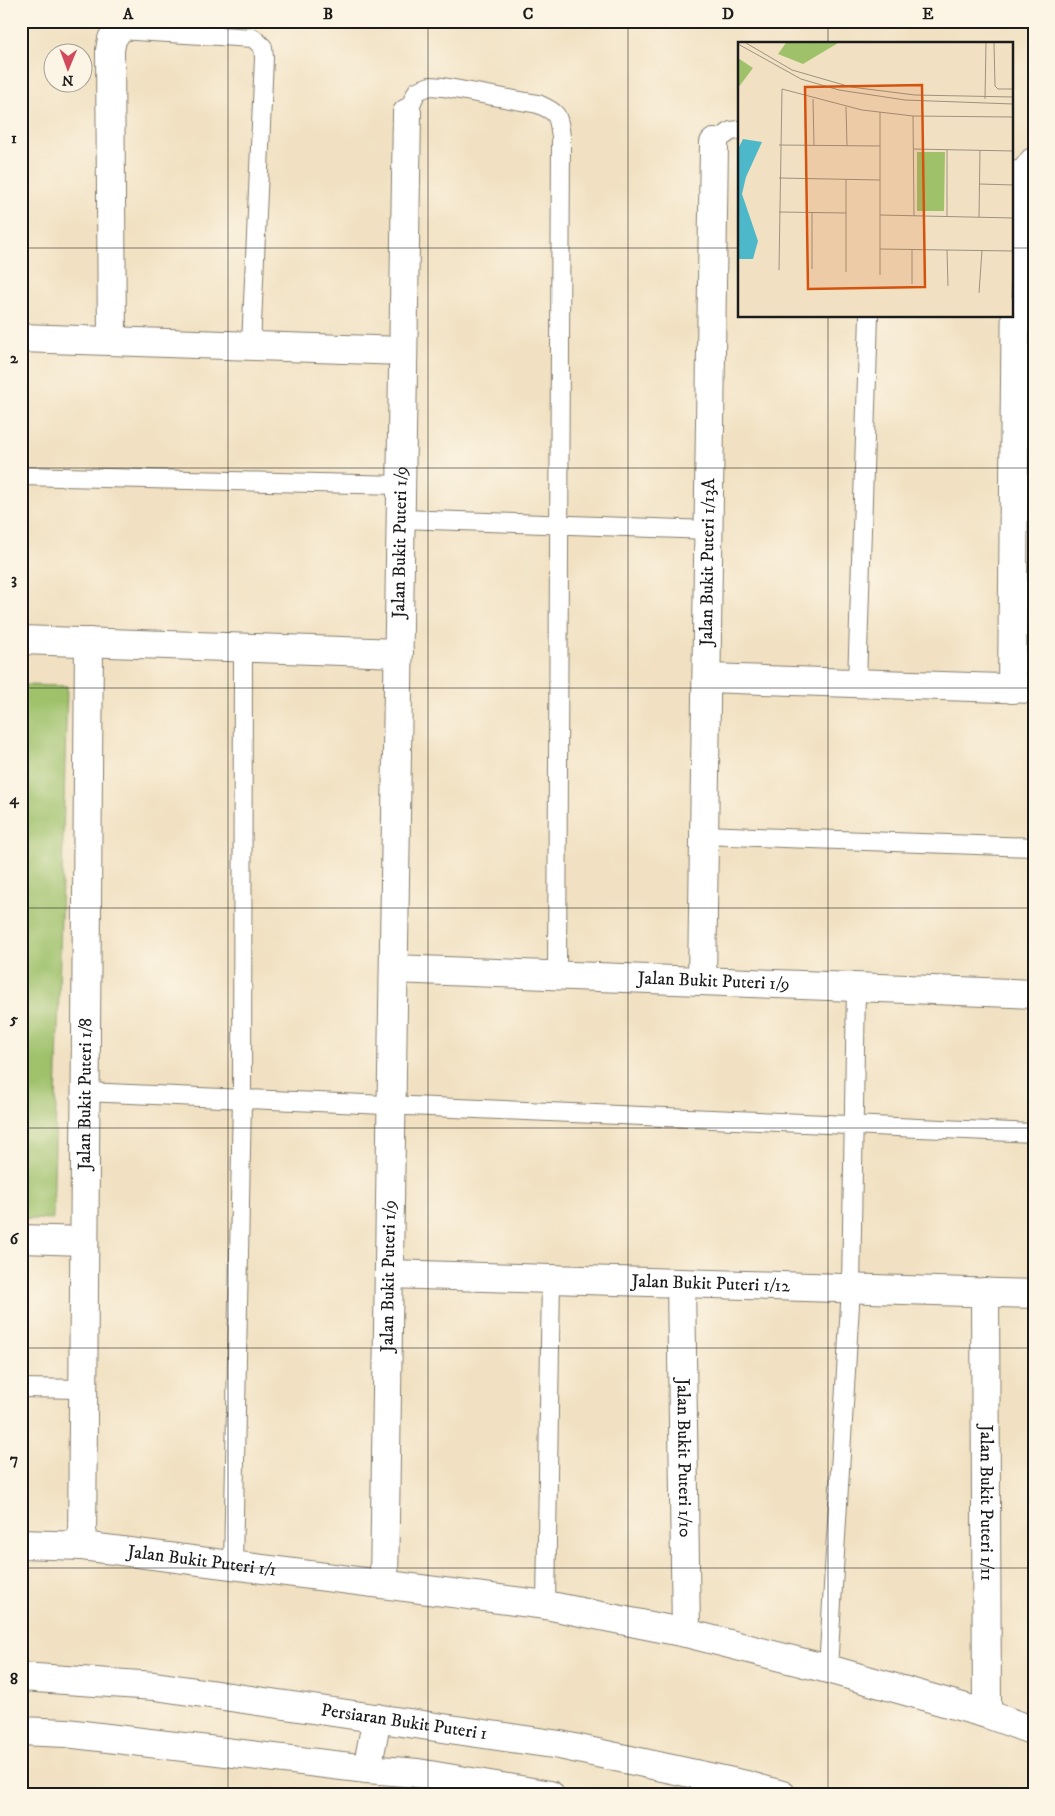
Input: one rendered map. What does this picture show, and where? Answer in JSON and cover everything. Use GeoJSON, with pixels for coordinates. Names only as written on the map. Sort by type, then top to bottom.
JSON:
{"type":"FeatureCollection","features":[{"type":"Feature","properties":{"kind":"street"},"geometry":{"type":"LineString","coordinates":[[112,341],[110,50],[112,39],[118,30]]}},
{"type":"Feature","properties":{"kind":"street","name":"Jalan Bukit Puteri 1/9"},"geometry":{"type":"LineString","coordinates":[[384,1584],[407,113]]}},
{"type":"Feature","properties":{"kind":"street","name":"Jalan Bukit Puteri 1/13A"},"geometry":{"type":"LineString","coordinates":[[702,981],[714,143]]}},
{"type":"Feature","properties":{"kind":"street"},"geometry":{"type":"LineString","coordinates":[[707,678],[1023,689],[1025,166]]}},
{"type":"Feature","properties":{"kind":"street"},"geometry":{"type":"LineString","coordinates":[[21,338],[403,351]]}},
{"type":"Feature","properties":{"kind":"street"},"geometry":{"type":"LineString","coordinates":[[21,640],[398,653]]}},
{"type":"Feature","properties":{"kind":"street","name":"Jalan Bukit Puteri 1/8"},"geometry":{"type":"LineString","coordinates":[[82,1546],[89,642]]}},
{"type":"Feature","properties":{"kind":"street","name":"Jalan Bukit Puteri 1/9"},"geometry":{"type":"LineString","coordinates":[[394,969],[1034,994]]}},
{"type":"Feature","properties":{"kind":"street"},"geometry":{"type":"LineString","coordinates":[[21,1239],[84,1241]]}},
{"type":"Feature","properties":{"kind":"street","name":"Jalan Bukit Puteri 1/12"},"geometry":{"type":"LineString","coordinates":[[389,1274],[1034,1294]]}},
{"type":"Feature","properties":{"kind":"street","name":"Jalan Bukit Puteri 1/10"},"geometry":{"type":"LineString","coordinates":[[681,1283],[686,1633]]}},
{"type":"Feature","properties":{"kind":"street","name":"Jalan Bukit Puteri 1/11"},"geometry":{"type":"LineString","coordinates":[[985,1292],[987,1714]]}},
{"type":"Feature","properties":{"kind":"street","name":"Jalan Bukit Puteri 1/1"},"geometry":{"type":"LineString","coordinates":[[21,1544],[82,1546],[546,1605],[686,1633],[828,1669],[987,1714],[1034,1731]]}},
{"type":"Feature","properties":{"kind":"street","name":"Persiaran Bukit Puteri 1"},"geometry":{"type":"LineString","coordinates":[[21,1677],[155,1686],[560,1745],[746,1785],[782,1795]]}},
{"type":"Feature","properties":{"kind":"street"},"geometry":{"type":"LineString","coordinates":[[368,1769],[377,1718]]}},
{"type":"Feature","properties":{"kind":"street"},"geometry":{"type":"LineString","coordinates":[[21,1731],[66,1733],[368,1769],[418,1773],[550,1795]]}},
{"type":"Feature","properties":{"kind":"lane"},"geometry":{"type":"LineString","coordinates":[[118,30],[253,38],[263,47],[251,346]]}},
{"type":"Feature","properties":{"kind":"lane"},"geometry":{"type":"LineString","coordinates":[[407,113],[416,90],[430,86],[538,104],[552,110],[559,119],[561,137],[557,975]]}},
{"type":"Feature","properties":{"kind":"lane"},"geometry":{"type":"LineString","coordinates":[[714,143],[731,131],[738,130]]}},
{"type":"Feature","properties":{"kind":"lane"},"geometry":{"type":"LineString","coordinates":[[856,683],[869,318]]}},
{"type":"Feature","properties":{"kind":"lane"},"geometry":{"type":"LineString","coordinates":[[21,476],[401,485]]}},
{"type":"Feature","properties":{"kind":"lane"},"geometry":{"type":"LineString","coordinates":[[401,519],[709,530]]}},
{"type":"Feature","properties":{"kind":"lane"},"geometry":{"type":"LineString","coordinates":[[233,1566],[242,1098],[243,648]]}},
{"type":"Feature","properties":{"kind":"lane"},"geometry":{"type":"LineString","coordinates":[[704,835],[1034,847]]}},
{"type":"Feature","properties":{"kind":"lane"},"geometry":{"type":"LineString","coordinates":[[828,1669],[852,1288],[856,987]]}},
{"type":"Feature","properties":{"kind":"lane"},"geometry":{"type":"LineString","coordinates":[[86,1092],[1034,1133]]}},
{"type":"Feature","properties":{"kind":"lane"},"geometry":{"type":"LineString","coordinates":[[546,1605],[551,1278]]}},
{"type":"Feature","properties":{"kind":"lane"},"geometry":{"type":"LineString","coordinates":[[21,1388],[83,1389]]}},
{"type":"Feature","properties":{"kind":"green space"},"geometry":{"type":"Polygon","coordinates":[[[21,685],[67,686],[53,1219],[21,1219],[21,685]]]}}]}
